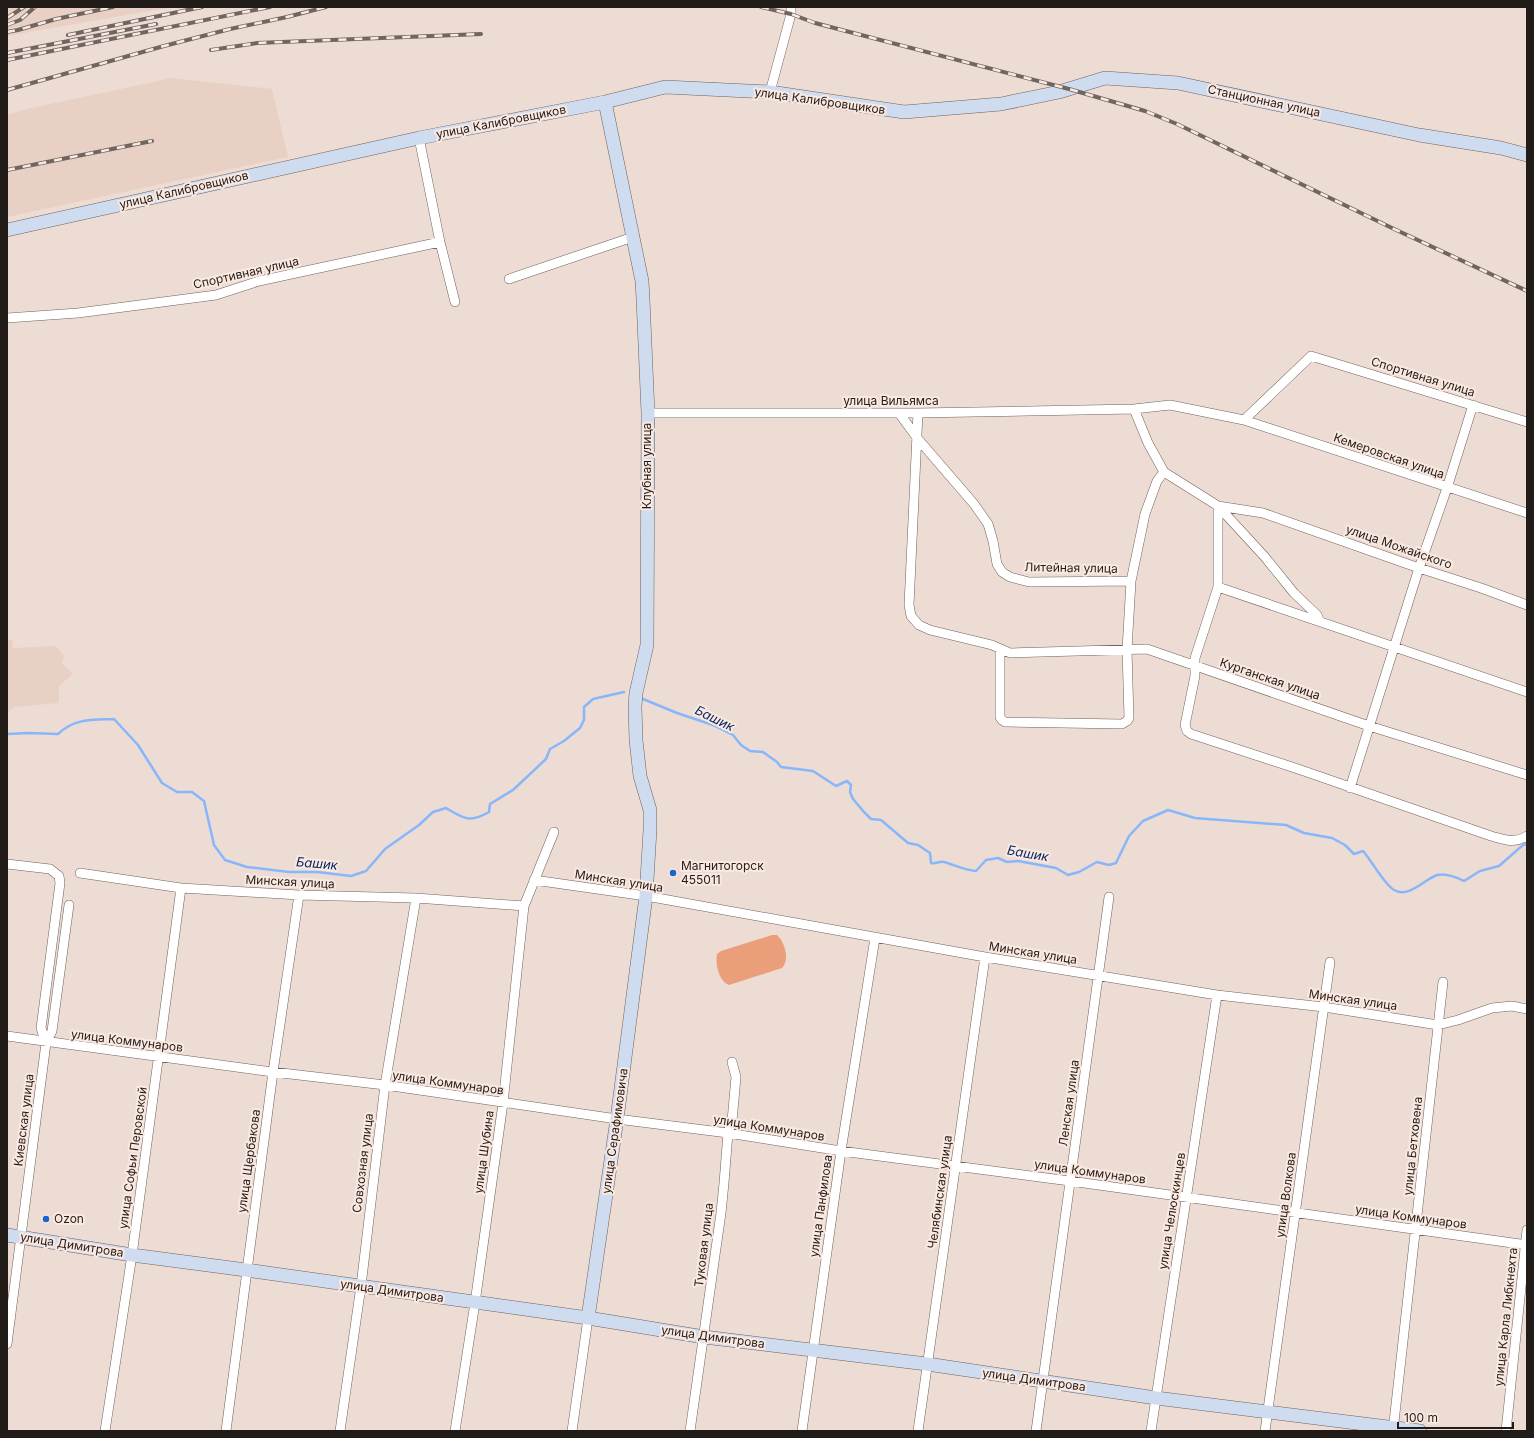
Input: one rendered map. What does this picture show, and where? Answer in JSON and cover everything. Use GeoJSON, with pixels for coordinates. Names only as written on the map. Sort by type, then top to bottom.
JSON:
{"type":"FeatureCollection","features":[{"type":"Feature","properties":{"kind":"street"},"geometry":{"type":"LineString","coordinates":[[770,92],[791,14],[791,7]]}},
{"type":"Feature","properties":{"kind":"street","name":"Станционная улица"},"geometry":{"type":"LineString","coordinates":[[1001,104],[1060,92],[1105,78],[1178,83],[1420,135],[1500,148],[1527,155]]}},
{"type":"Feature","properties":{"kind":"street","name":"улица Калибровщиков"},"geometry":{"type":"LineString","coordinates":[[7,230],[419,138],[605,102],[665,88],[770,92],[904,112],[1001,104]]}},
{"type":"Feature","properties":{"kind":"street","name":"Клубная улица"},"geometry":{"type":"LineString","coordinates":[[605,102],[642,281],[648,414],[647,645],[636,693],[635,707],[636,740],[640,776],[650,810],[650,830]]}},
{"type":"Feature","properties":{"kind":"street"},"geometry":{"type":"LineString","coordinates":[[419,138],[440,242],[455,302]]}},
{"type":"Feature","properties":{"kind":"street"},"geometry":{"type":"LineString","coordinates":[[509,279],[633,237]]}},
{"type":"Feature","properties":{"kind":"street","name":"Спортивная улица"},"geometry":{"type":"LineString","coordinates":[[7,318],[78,313],[216,295],[259,281],[440,242]]}},
{"type":"Feature","properties":{"kind":"street","name":"Спортивная улица"},"geometry":{"type":"LineString","coordinates":[[1244,420],[1311,356],[1527,422]]}},
{"type":"Feature","properties":{"kind":"street","name":"улица Вильямса"},"geometry":{"type":"LineString","coordinates":[[648,414],[918,413],[1134,409],[1170,405],[1244,420]]}},
{"type":"Feature","properties":{"kind":"street"},"geometry":{"type":"LineString","coordinates":[[1350,788],[1419,568],[1447,488],[1473,405]]}},
{"type":"Feature","properties":{"kind":"street"},"geometry":{"type":"LineString","coordinates":[[1134,409],[1148,443],[1164,472],[1218,506],[1264,556],[1294,593],[1317,616],[1319,620]]}},
{"type":"Feature","properties":{"kind":"street"},"geometry":{"type":"LineString","coordinates":[[899,413],[918,439]]}},
{"type":"Feature","properties":{"kind":"street"},"geometry":{"type":"LineString","coordinates":[[918,413],[918,439]]}},
{"type":"Feature","properties":{"kind":"street","name":"Кемеровская улица"},"geometry":{"type":"LineString","coordinates":[[1244,420],[1447,488],[1527,513]]}},
{"type":"Feature","properties":{"kind":"street","name":"Литейная улица"},"geometry":{"type":"LineString","coordinates":[[918,439],[974,504],[988,524],[997,564],[1002,572],[1010,577],[1029,582],[1131,581]]}},
{"type":"Feature","properties":{"kind":"street","name":"Курганская улица"},"geometry":{"type":"LineString","coordinates":[[918,439],[909,606],[911,616],[919,625],[930,630],[992,645],[1010,653],[1147,649],[1369,726],[1527,775]]}},
{"type":"Feature","properties":{"kind":"street"},"geometry":{"type":"LineString","coordinates":[[1000,649],[1000,716],[1005,722],[1122,724],[1127,722],[1129,718],[1127,650],[1131,581],[1145,514],[1157,481],[1164,472]]}},
{"type":"Feature","properties":{"kind":"street"},"geometry":{"type":"LineString","coordinates":[[1218,506],[1218,587],[1195,658],[1194,676],[1185,725],[1187,731],[1191,734],[1511,842],[1527,836]]}},
{"type":"Feature","properties":{"kind":"street","name":"улица Можайского"},"geometry":{"type":"LineString","coordinates":[[1218,506],[1263,513],[1527,605]]}},
{"type":"Feature","properties":{"kind":"street"},"geometry":{"type":"LineString","coordinates":[[1218,587],[1319,620],[1527,692]]}},
{"type":"Feature","properties":{"kind":"street","name":"улица Серафимовича"},"geometry":{"type":"LineString","coordinates":[[572,1431],[617,1119],[646,896],[650,830]]}},
{"type":"Feature","properties":{"kind":"street","name":"улица Шубина"},"geometry":{"type":"LineString","coordinates":[[455,1431],[504,1103],[524,906],[554,832]]}},
{"type":"Feature","properties":{"kind":"street","name":"Киевская улица"},"geometry":{"type":"LineString","coordinates":[[7,864],[50,869],[59,876],[60,883],[41,1028],[46,1043]]}},
{"type":"Feature","properties":{"kind":"street","name":"Минская улица"},"geometry":{"type":"LineString","coordinates":[[80,873],[181,888],[299,895],[416,898],[524,906]]}},
{"type":"Feature","properties":{"kind":"street","name":"Минская улица"},"geometry":{"type":"LineString","coordinates":[[534,880],[646,896],[875,938],[1217,995],[1324,1007],[1438,1025],[1458,1020],[1492,1008],[1512,1006],[1527,1009]]}},
{"type":"Feature","properties":{"kind":"street","name":"улица Софьи Перовской"},"geometry":{"type":"LineString","coordinates":[[105,1431],[132,1255],[181,888]]}},
{"type":"Feature","properties":{"kind":"street","name":"улица Щербакова"},"geometry":{"type":"LineString","coordinates":[[226,1431],[272,1072],[299,895]]}},
{"type":"Feature","properties":{"kind":"street","name":"Совхозная улица"},"geometry":{"type":"LineString","coordinates":[[340,1431],[361,1286],[385,1086],[416,898]]}},
{"type":"Feature","properties":{"kind":"street","name":"Ленская улица"},"geometry":{"type":"LineString","coordinates":[[1036,1431],[1109,898]]}},
{"type":"Feature","properties":{"kind":"street","name":"Киевская улица"},"geometry":{"type":"LineString","coordinates":[[7,1344],[46,1043],[52,1031],[69,906]]}},
{"type":"Feature","properties":{"kind":"street"},"geometry":{"type":"LineString","coordinates":[[54,927],[66,930]]}},
{"type":"Feature","properties":{"kind":"street","name":"улица Панфилова"},"geometry":{"type":"LineString","coordinates":[[802,1431],[812,1349],[841,1151],[875,938]]}},
{"type":"Feature","properties":{"kind":"street","name":"Челябинская улица"},"geometry":{"type":"LineString","coordinates":[[918,1431],[985,957]]}},
{"type":"Feature","properties":{"kind":"street","name":"улица Волкова"},"geometry":{"type":"LineString","coordinates":[[1266,1431],[1330,962]]}},
{"type":"Feature","properties":{"kind":"street","name":"улица Бетховена"},"geometry":{"type":"LineString","coordinates":[[1393,1429],[1443,982]]}},
{"type":"Feature","properties":{"kind":"street","name":"улица Челюскинцев"},"geometry":{"type":"LineString","coordinates":[[1151,1431],[1217,995]]}},
{"type":"Feature","properties":{"kind":"street","name":"улица Коммунаров"},"geometry":{"type":"LineString","coordinates":[[7,1036],[46,1043],[159,1056],[728,1133],[841,1151],[1070,1181],[1526,1245]]}},
{"type":"Feature","properties":{"kind":"street","name":"Туковая улица"},"geometry":{"type":"LineString","coordinates":[[690,1431],[724,1183],[728,1133],[732,1121],[736,1077],[732,1062]]}},
{"type":"Feature","properties":{"kind":"street","name":"улица Карла Либкнехта"},"geometry":{"type":"LineString","coordinates":[[1506,1431],[1527,1230]]}},
{"type":"Feature","properties":{"kind":"street","name":"улица Димитрова"},"geometry":{"type":"LineString","coordinates":[[7,1235],[132,1255],[588,1318],[704,1336],[927,1364],[1156,1398],[1393,1429],[1420,1431]]}},
{"type":"Feature","properties":{"kind":"shaded area"},"geometry":{"type":"Polygon","coordinates":[[[7,7],[172,7],[7,36],[7,7]]]}},
{"type":"Feature","properties":{"kind":"shaded area"},"geometry":{"type":"Polygon","coordinates":[[[172,78],[272,89],[288,157],[7,217],[7,115],[27,109],[172,78]]]}},
{"type":"Feature","properties":{"kind":"shaded area"},"geometry":{"type":"Polygon","coordinates":[[[7,640],[12,640],[13,648],[56,646],[64,656],[62,663],[73,674],[59,686],[59,703],[14,707],[7,713],[7,640]]]}},
{"type":"Feature","properties":{"kind":"shaded area"},"geometry":{"type":"Polygon","coordinates":[[[772,935],[777,935],[780,938],[786,951],[786,960],[782,968],[729,985],[720,977],[717,967],[717,954],[721,951],[772,935]]]}},
{"type":"Feature","properties":{"kind":"waterway","name":"Башик"},"geometry":{"type":"LineString","coordinates":[[7,734],[58,734],[77,722],[114,719],[138,745],[162,783],[177,792],[192,792],[204,801],[214,845],[225,860],[247,867],[289,872],[317,872],[351,876],[366,871],[385,849],[419,825],[433,812],[446,808],[467,818],[477,818],[489,812],[490,804],[513,790],[546,759],[550,749],[564,741],[580,728],[584,720],[584,707],[593,699],[624,692]]}},
{"type":"Feature","properties":{"kind":"waterway","name":"Башик"},"geometry":{"type":"LineString","coordinates":[[643,699],[677,713],[713,725],[733,735],[741,745],[750,751],[763,752],[777,762],[781,767],[813,771],[836,786],[847,781],[851,785],[850,792],[853,799],[871,819],[881,820],[908,843],[918,845],[930,853],[931,863],[944,862],[964,869],[976,871],[986,860],[998,858],[1007,862],[1018,861],[1056,868],[1068,875],[1079,872],[1097,862],[1109,865],[1116,863],[1129,836],[1143,821],[1168,810],[1195,818],[1286,825],[1304,833],[1332,838],[1345,845],[1354,854],[1363,851],[1390,887],[1399,892],[1411,890],[1437,875],[1447,875],[1464,881],[1480,871],[1499,866],[1523,845],[1527,844]]}},
{"type":"Feature","properties":{"kind":"railway"},"geometry":{"type":"LineString","coordinates":[[7,18],[24,7]]}},
{"type":"Feature","properties":{"kind":"railway"},"geometry":{"type":"LineString","coordinates":[[7,25],[20,20],[35,7]]}},
{"type":"Feature","properties":{"kind":"railway"},"geometry":{"type":"LineString","coordinates":[[7,32],[56,19],[113,7]]}},
{"type":"Feature","properties":{"kind":"railway"},"geometry":{"type":"LineString","coordinates":[[68,35],[202,7]]}},
{"type":"Feature","properties":{"kind":"railway"},"geometry":{"type":"LineString","coordinates":[[7,60],[270,7]]}},
{"type":"Feature","properties":{"kind":"railway"},"geometry":{"type":"LineString","coordinates":[[7,90],[164,46],[326,7]]}},
{"type":"Feature","properties":{"kind":"railway"},"geometry":{"type":"LineString","coordinates":[[761,7],[791,14],[815,23],[1069,89],[1145,111],[1177,124],[1392,228],[1527,291]]}},
{"type":"Feature","properties":{"kind":"railway"},"geometry":{"type":"LineString","coordinates":[[7,53],[156,24]]}},
{"type":"Feature","properties":{"kind":"railway"},"geometry":{"type":"LineString","coordinates":[[211,50],[257,43],[481,34]]}},
{"type":"Feature","properties":{"kind":"railway"},"geometry":{"type":"LineString","coordinates":[[7,170],[152,141]]}},
{"type":"Feature","properties":{"kind":"place","name":"Магнитогорск 455011"},"geometry":{"type":"Point","coordinates":[673,873]}},
{"type":"Feature","properties":{"kind":"place","name":"Ozon"},"geometry":{"type":"Point","coordinates":[46,1219]}}]}
